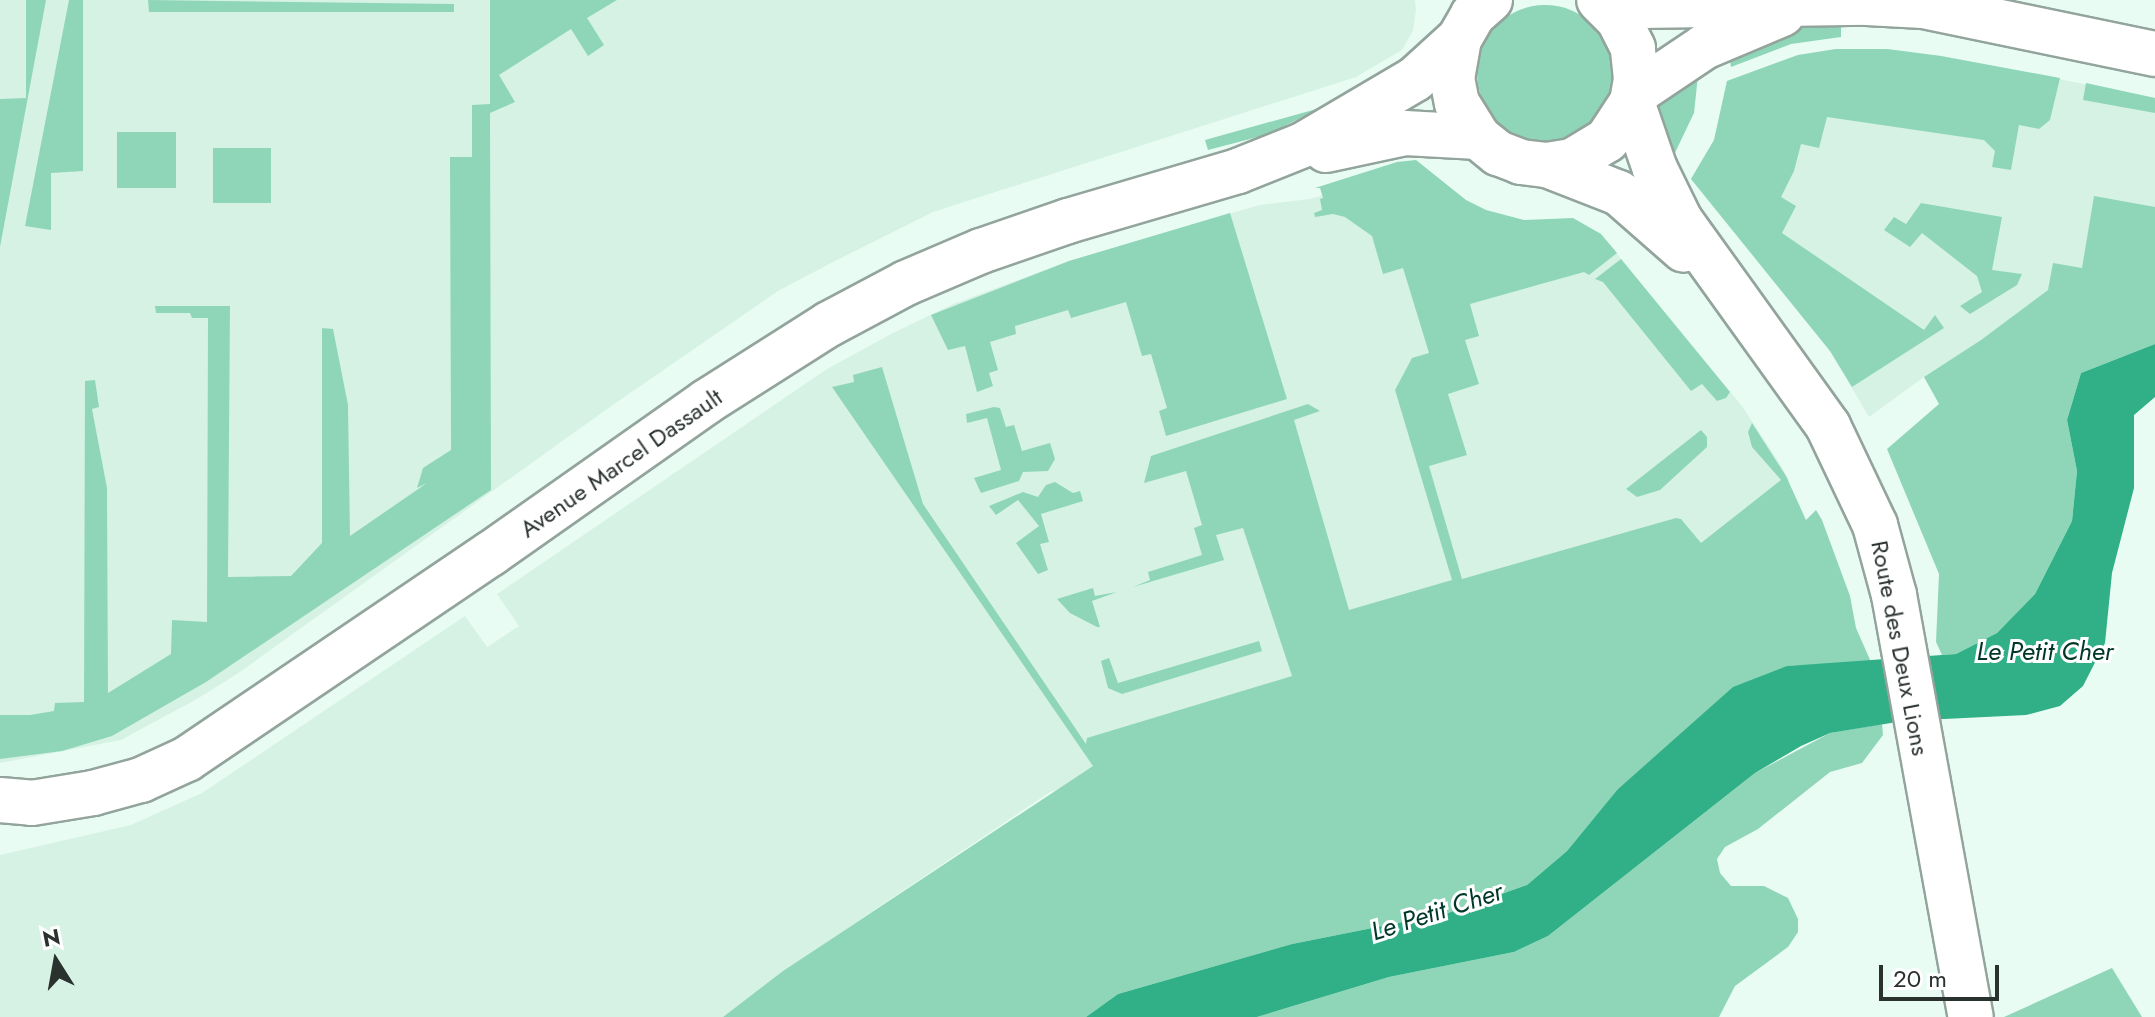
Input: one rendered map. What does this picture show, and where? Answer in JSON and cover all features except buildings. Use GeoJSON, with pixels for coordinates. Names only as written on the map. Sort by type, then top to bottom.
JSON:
{"type":"FeatureCollection","features":[{"type":"Feature","properties":{"kind":"street","name":"Avenue Marcel Dassault"},"geometry":{"type":"LineString","coordinates":[[1238,171],[1303,145],[1361,114],[1415,79],[1459,39],[1473,15],[1490,0]]}},
{"type":"Feature","properties":{"kind":"street"},"geometry":{"type":"LineString","coordinates":[[1602,0],[1650,6],[1923,6],[2155,54]]}},
{"type":"Feature","properties":{"kind":"street","name":"Route des Deux Lions"},"geometry":{"type":"LineString","coordinates":[[1602,0],[1619,20],[1633,48],[1633,98],[1655,169],[1680,220],[1743,313],[1821,417],[1851,471],[1875,525],[1901,635],[1971,1017]]}},
{"type":"Feature","properties":{"kind":"street"},"geometry":{"type":"LineString","coordinates":[[1547,165],[1572,161],[1607,140],[1633,98],[1681,60],[1751,24],[1832,4]]}},
{"type":"Feature","properties":{"kind":"street"},"geometry":{"type":"LineString","coordinates":[[1459,39],[1453,64],[1454,90],[1463,116],[1478,137]]}},
{"type":"Feature","properties":{"kind":"street","name":"Avenue Marcel Dassault"},"geometry":{"type":"LineString","coordinates":[[11,807],[118,787],[187,759],[490,554],[706,402],[869,302],[942,267],[1021,237],[1238,171],[1405,133],[1478,137]]}},
{"type":"Feature","properties":{"kind":"street","name":"Route des Deux Lions"},"geometry":{"type":"LineString","coordinates":[[1478,137],[1510,158],[1547,165],[1619,193],[1666,233],[1743,313]]}},
{"type":"Feature","properties":{"kind":"shaded area"},"geometry":{"type":"Polygon","coordinates":[[[0,0],[1415,0],[1416,10],[1413,31],[1402,50],[1356,77],[933,212],[778,291],[607,409],[237,674],[197,699],[121,740],[0,763],[0,0]]]}},
{"type":"Feature","properties":{"kind":"shaded area"},"geometry":{"type":"Polygon","coordinates":[[[26,0],[46,0],[0,247],[0,99],[26,98],[26,0]]]}},
{"type":"Feature","properties":{"kind":"shaded area"},"geometry":{"type":"Polygon","coordinates":[[[69,0],[83,0],[83,171],[51,173],[51,230],[25,226],[69,0]]]}},
{"type":"Feature","properties":{"kind":"shaded area"},"geometry":{"type":"Polygon","coordinates":[[[148,0],[454,4],[454,12],[149,12],[148,0]]]}},
{"type":"Feature","properties":{"kind":"shaded area"},"geometry":{"type":"Polygon","coordinates":[[[490,0],[617,0],[587,18],[604,45],[588,56],[571,29],[499,75],[515,102],[490,113],[491,490],[206,682],[112,736],[62,751],[0,759],[0,715],[30,715],[54,711],[55,703],[84,702],[85,381],[95,380],[99,407],[92,409],[107,488],[108,693],[171,654],[172,620],[207,622],[208,318],[192,318],[190,313],[156,313],[155,306],[230,306],[228,577],[291,576],[322,543],[322,328],[333,329],[348,405],[350,536],[427,483],[417,488],[423,468],[451,450],[450,157],[472,157],[472,105],[490,104],[490,0]]]}},
{"type":"Feature","properties":{"kind":"shaded area"},"geometry":{"type":"Polygon","coordinates":[[[1545,5],[1571,10],[1593,25],[1608,47],[1613,73],[1608,99],[1593,121],[1571,136],[1545,141],[1519,136],[1497,121],[1482,99],[1477,73],[1482,47],[1497,25],[1519,10],[1545,5]]]}},
{"type":"Feature","properties":{"kind":"shaded area"},"geometry":{"type":"Polygon","coordinates":[[[1841,25],[1841,37],[1791,44],[1731,67],[1729,54],[1803,28],[1841,25]]]}},
{"type":"Feature","properties":{"kind":"shaded area"},"geometry":{"type":"Polygon","coordinates":[[[1836,49],[1887,49],[1941,56],[2155,98],[2155,229],[1924,377],[1869,417],[1830,351],[1691,179],[1714,140],[1727,81],[1798,55],[1836,49]]]}},
{"type":"Feature","properties":{"kind":"shaded area"},"geometry":{"type":"Polygon","coordinates":[[[1836,49],[1887,49],[2060,78],[2050,120],[2039,129],[2019,125],[2011,170],[1992,167],[1995,151],[1984,140],[1827,117],[1819,148],[1801,144],[1794,171],[1781,197],[1796,206],[1782,233],[1924,330],[1935,315],[1944,328],[1852,387],[1830,351],[1691,179],[1714,140],[1727,81],[1798,55],[1836,49]]]}},
{"type":"Feature","properties":{"kind":"shaded area"},"geometry":{"type":"Polygon","coordinates":[[[1699,66],[1694,113],[1672,159],[1656,118],[1661,101],[1699,66]]]}},
{"type":"Feature","properties":{"kind":"shaded area"},"geometry":{"type":"Polygon","coordinates":[[[2086,83],[2155,98],[2155,113],[2083,100],[2086,83]]]}},
{"type":"Feature","properties":{"kind":"shaded area"},"geometry":{"type":"Polygon","coordinates":[[[1320,108],[1269,134],[1208,150],[1205,140],[1320,108]]]}},
{"type":"Feature","properties":{"kind":"shaded area"},"geometry":{"type":"Polygon","coordinates":[[[117,132],[176,132],[176,188],[117,188],[117,132]]]}},
{"type":"Feature","properties":{"kind":"shaded area"},"geometry":{"type":"Polygon","coordinates":[[[213,148],[271,148],[271,203],[213,203],[213,148]]]}},
{"type":"Feature","properties":{"kind":"shaded area"},"geometry":{"type":"Polygon","coordinates":[[[1416,160],[1466,200],[1486,210],[1524,220],[1573,218],[1601,234],[1617,253],[1589,275],[1584,272],[1470,304],[1479,336],[1465,340],[1479,384],[1448,394],[1467,455],[1429,466],[1462,579],[1676,518],[1681,519],[1701,543],[1781,480],[1752,447],[1748,432],[1752,423],[1786,476],[1806,520],[1816,510],[1822,520],[1850,596],[1856,628],[1871,662],[1787,666],[1617,790],[1567,851],[1527,885],[1448,913],[1292,944],[1118,994],[1086,1017],[723,1017],[783,971],[1093,766],[832,387],[854,382],[853,375],[882,367],[923,504],[1086,744],[1087,738],[1292,676],[1243,528],[1216,535],[1224,560],[1133,587],[1150,580],[1148,572],[1202,555],[1194,528],[1202,525],[1186,471],[1144,483],[1151,456],[1308,404],[1320,411],[1294,420],[1349,610],[1452,580],[1395,390],[1412,358],[1429,353],[1403,268],[1383,274],[1372,236],[1345,217],[1333,214],[1315,217],[1314,213],[1322,210],[1320,199],[1323,198],[1320,188],[1315,188],[1397,162],[1416,160]]]}},
{"type":"Feature","properties":{"kind":"shaded area"},"geometry":{"type":"Polygon","coordinates":[[[1403,171],[1470,212],[1609,244],[1742,406],[1789,480],[1782,546],[1050,792],[783,971],[723,1017],[0,1017],[0,855],[131,825],[202,793],[465,616],[487,647],[519,626],[497,594],[827,369],[891,334],[953,304],[1069,261],[1259,205],[1310,199],[1403,171]]]}},
{"type":"Feature","properties":{"kind":"shaded area"},"geometry":{"type":"Polygon","coordinates":[[[2094,196],[2155,207],[2155,344],[2081,373],[2067,420],[2077,471],[2072,521],[2035,594],[1997,633],[1956,654],[1942,655],[1936,642],[1939,574],[1887,449],[1939,404],[1924,377],[1981,340],[2048,290],[2053,263],[2082,268],[2094,196]]]}},
{"type":"Feature","properties":{"kind":"shaded area"},"geometry":{"type":"Polygon","coordinates":[[[1921,203],[2002,217],[1992,270],[2022,274],[2017,285],[1970,314],[1960,306],[1982,292],[1977,276],[1922,233],[1910,247],[1884,230],[1894,217],[1906,224],[1921,203]]]}},
{"type":"Feature","properties":{"kind":"shaded area"},"geometry":{"type":"Polygon","coordinates":[[[1230,213],[1287,399],[1166,436],[1159,411],[1167,408],[1151,354],[1142,356],[1126,302],[1071,318],[1068,310],[1015,326],[1016,334],[990,342],[998,370],[989,373],[993,386],[977,392],[965,346],[948,350],[931,315],[1069,261],[1230,213]]]}},
{"type":"Feature","properties":{"kind":"shaded area"},"geometry":{"type":"Polygon","coordinates":[[[1621,259],[1730,392],[1726,398],[1717,401],[1702,384],[1691,391],[1603,282],[1595,279],[1621,259]]]}},
{"type":"Feature","properties":{"kind":"shaded area"},"geometry":{"type":"Polygon","coordinates":[[[1000,408],[1006,427],[1014,425],[1022,451],[1050,443],[1055,459],[1048,471],[1023,472],[1019,481],[981,493],[974,478],[1001,470],[987,418],[967,423],[966,414],[1000,408]]]}},
{"type":"Feature","properties":{"kind":"shaded area"},"geometry":{"type":"Polygon","coordinates":[[[1701,430],[1707,437],[1707,447],[1660,490],[1637,497],[1626,489],[1701,430]]]}},
{"type":"Feature","properties":{"kind":"shaded area"},"geometry":{"type":"Polygon","coordinates":[[[1055,482],[1073,493],[1080,491],[1083,501],[1041,514],[1049,542],[1040,544],[1048,570],[1038,574],[1016,543],[1039,526],[1018,500],[996,515],[989,506],[1023,492],[1038,497],[1046,485],[1055,482]]]}},
{"type":"Feature","properties":{"kind":"shaded area"},"geometry":{"type":"Polygon","coordinates":[[[1093,588],[1095,596],[1117,592],[1092,601],[1100,627],[1070,613],[1057,599],[1093,588]]]}},
{"type":"Feature","properties":{"kind":"shaded area"},"geometry":{"type":"Polygon","coordinates":[[[1259,641],[1262,651],[1122,694],[1108,688],[1101,661],[1109,658],[1118,683],[1259,641]]]}},
{"type":"Feature","properties":{"kind":"shaded area"},"geometry":{"type":"Polygon","coordinates":[[[1882,724],[1883,735],[1862,763],[1830,772],[1758,829],[1725,847],[1717,859],[1720,873],[1731,886],[1764,886],[1788,898],[1798,919],[1798,932],[1788,947],[1735,986],[1719,1017],[1257,1017],[1389,977],[1514,952],[1548,936],[1755,773],[1830,733],[1882,724]]]}},
{"type":"Feature","properties":{"kind":"shaded area"},"geometry":{"type":"Polygon","coordinates":[[[2112,968],[2142,1017],[2004,1017],[2112,968]]]}},
{"type":"Feature","properties":{"kind":"water","name":"Le Petit Cher"},"geometry":{"type":"Polygon","coordinates":[[[2155,344],[2155,397],[2134,415],[2134,488],[2112,573],[2105,643],[2083,686],[2060,706],[2026,715],[1903,721],[1830,733],[1801,746],[1755,773],[1548,936],[1514,952],[1389,977],[1257,1017],[1086,1017],[1118,994],[1292,944],[1448,913],[1527,885],[1567,851],[1617,790],[1733,687],[1787,666],[1956,654],[1997,633],[2035,594],[2072,521],[2077,471],[2067,420],[2081,373],[2155,344]]]}}]}
